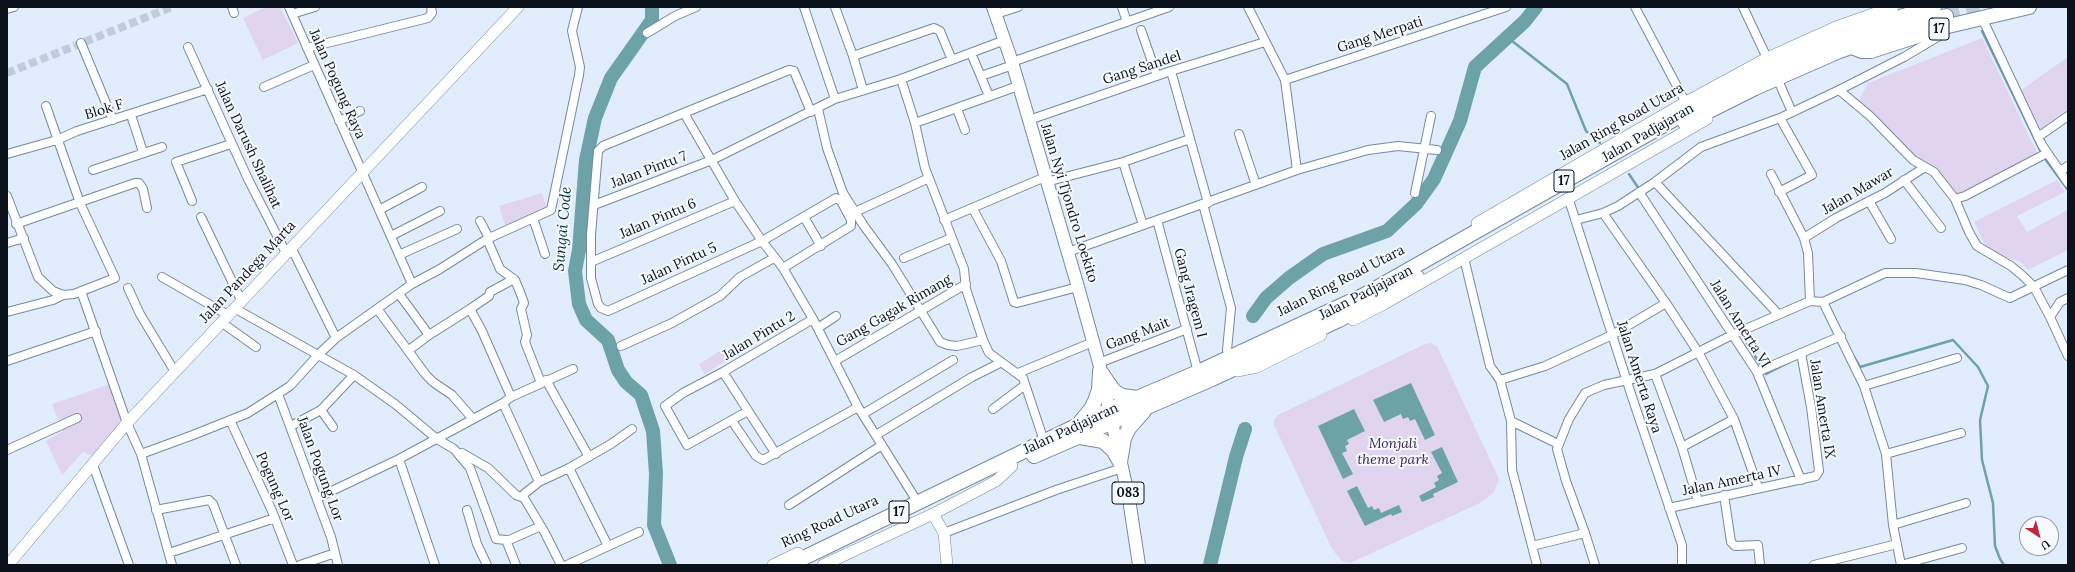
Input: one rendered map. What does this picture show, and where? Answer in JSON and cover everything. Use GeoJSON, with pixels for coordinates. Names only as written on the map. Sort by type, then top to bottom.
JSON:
{"type":"FeatureCollection","features":[{"type":"Feature","properties":{"kind":"highway","name":"Jalan Padjajaran"},"geometry":{"type":"LineString","coordinates":[[1110,416],[1150,406],[1230,361],[1364,295],[1420,260],[1688,106],[1788,60],[1880,23],[1934,7]]}},
{"type":"Feature","properties":{"kind":"highway","name":"17"},"geometry":{"type":"LineString","coordinates":[[1947,21],[1982,18],[2029,7]]}},
{"type":"Feature","properties":{"kind":"highway","name":"Jalan Padjajaran"},"geometry":{"type":"LineString","coordinates":[[789,565],[1110,416],[1138,398],[1198,372],[1339,320],[1381,298],[1692,118],[1725,102],[1777,78],[1852,47],[1862,51],[1871,51],[1947,21]]}},
{"type":"Feature","properties":{"kind":"highway"},"geometry":{"type":"LineString","coordinates":[[1099,367],[1114,391],[1122,396],[1138,398]]}},
{"type":"Feature","properties":{"kind":"highway"},"geometry":{"type":"LineString","coordinates":[[1099,367],[1099,390],[1095,401],[1076,432],[1103,441],[1113,450],[1121,465]]}},
{"type":"Feature","properties":{"kind":"highway"},"geometry":{"type":"LineString","coordinates":[[1121,465],[1121,448],[1129,428],[1150,406]]}},
{"type":"Feature","properties":{"kind":"highway","name":"Jalan Padjajaran"},"geometry":{"type":"LineString","coordinates":[[804,565],[1011,462],[1044,441],[1076,432]]}},
{"type":"Feature","properties":{"kind":"main road","name":"Jalan Nyi Tjondro Loekito"},"geometry":{"type":"LineString","coordinates":[[994,11],[1005,40],[1068,252],[1093,342],[1110,416]]}},
{"type":"Feature","properties":{"kind":"main road","name":"083"},"geometry":{"type":"LineString","coordinates":[[1110,416],[1133,525],[1139,565]]}},
{"type":"Feature","properties":{"kind":"street"},"geometry":{"type":"LineString","coordinates":[[7,9],[14,7]]}},
{"type":"Feature","properties":{"kind":"street"},"geometry":{"type":"LineString","coordinates":[[290,10],[315,7]]}},
{"type":"Feature","properties":{"kind":"street"},"geometry":{"type":"LineString","coordinates":[[307,48],[428,18],[432,13],[431,7]]}},
{"type":"Feature","properties":{"kind":"street","name":"Jalan Pandega Marta"},"geometry":{"type":"LineString","coordinates":[[8,565],[127,423],[518,7]]}},
{"type":"Feature","properties":{"kind":"street"},"geometry":{"type":"LineString","coordinates":[[141,454],[248,413],[290,386],[319,354],[336,338],[378,310],[412,284],[440,269],[488,238],[553,208],[554,191],[580,67],[572,31],[578,7]]}},
{"type":"Feature","properties":{"kind":"street"},"geometry":{"type":"LineString","coordinates":[[647,33],[675,16],[696,7]]}},
{"type":"Feature","properties":{"kind":"street"},"geometry":{"type":"LineString","coordinates":[[804,7],[835,99]]}},
{"type":"Feature","properties":{"kind":"street"},"geometry":{"type":"LineString","coordinates":[[835,7],[853,56],[863,90]]}},
{"type":"Feature","properties":{"kind":"street"},"geometry":{"type":"LineString","coordinates":[[994,11],[1018,7]]}},
{"type":"Feature","properties":{"kind":"street"},"geometry":{"type":"LineString","coordinates":[[1122,7],[1127,22]]}},
{"type":"Feature","properties":{"kind":"street"},"geometry":{"type":"LineString","coordinates":[[981,76],[1169,7]]}},
{"type":"Feature","properties":{"kind":"street"},"geometry":{"type":"LineString","coordinates":[[1248,7],[1285,80],[1297,170]]}},
{"type":"Feature","properties":{"kind":"street","name":"Gang Merpati"},"geometry":{"type":"LineString","coordinates":[[1285,80],[1503,7]]}},
{"type":"Feature","properties":{"kind":"street"},"geometry":{"type":"LineString","coordinates":[[1635,7],[1688,106]]}},
{"type":"Feature","properties":{"kind":"street"},"geometry":{"type":"LineString","coordinates":[[1743,7],[1767,58]]}},
{"type":"Feature","properties":{"kind":"street","name":"Jalan Ring Road Utara"},"geometry":{"type":"LineString","coordinates":[[1688,106],[1767,58],[1836,27],[1893,7]]}},
{"type":"Feature","properties":{"kind":"street","name":"Jalan Pogung Raya"},"geometry":{"type":"LineString","coordinates":[[290,10],[412,284]]}},
{"type":"Feature","properties":{"kind":"street"},"geometry":{"type":"LineString","coordinates":[[1982,18],[2046,153],[2068,183]]}},
{"type":"Feature","properties":{"kind":"street"},"geometry":{"type":"LineString","coordinates":[[1576,220],[1603,213],[1639,192],[1655,182],[1701,147],[1780,118],[1904,57],[1941,35],[1947,21]]}},
{"type":"Feature","properties":{"kind":"street"},"geometry":{"type":"LineString","coordinates":[[853,56],[934,28],[940,31],[952,60]]}},
{"type":"Feature","properties":{"kind":"street"},"geometry":{"type":"LineString","coordinates":[[1140,30],[1157,76]]}},
{"type":"Feature","properties":{"kind":"street","name":"Jalan Pintu 7"},"geometry":{"type":"LineString","coordinates":[[594,205],[712,160],[835,99],[901,79],[1005,40]]}},
{"type":"Feature","properties":{"kind":"street","name":"Gang Sandel"},"geometry":{"type":"LineString","coordinates":[[1028,120],[1171,71],[1265,42]]}},
{"type":"Feature","properties":{"kind":"street"},"geometry":{"type":"LineString","coordinates":[[81,43],[113,120]]}},
{"type":"Feature","properties":{"kind":"street","name":"Jalan Darush Shalihat"},"geometry":{"type":"LineString","coordinates":[[188,47],[208,89],[231,144],[336,338]]}},
{"type":"Feature","properties":{"kind":"street"},"geometry":{"type":"LineString","coordinates":[[971,53],[989,96]]}},
{"type":"Feature","properties":{"kind":"street"},"geometry":{"type":"LineString","coordinates":[[264,87],[314,65]]}},
{"type":"Feature","properties":{"kind":"street"},"geometry":{"type":"LineString","coordinates":[[591,262],[597,162],[600,148],[791,70],[794,71],[815,110],[836,177],[843,193],[892,264],[941,343],[957,346],[983,340]]}},
{"type":"Feature","properties":{"kind":"street"},"geometry":{"type":"LineString","coordinates":[[1171,71],[1190,139],[1231,308],[1227,350],[1230,361],[1240,371],[1257,367],[1384,304],[1568,197],[1707,119],[1718,112],[1725,102]]}},
{"type":"Feature","properties":{"kind":"street"},"geometry":{"type":"LineString","coordinates":[[1777,78],[1792,112]]}},
{"type":"Feature","properties":{"kind":"street"},"geometry":{"type":"LineString","coordinates":[[901,79],[915,123],[929,178],[964,269],[970,301],[983,340],[989,353],[1000,363],[1018,373],[1023,378],[1044,441]]}},
{"type":"Feature","properties":{"kind":"street"},"geometry":{"type":"LineString","coordinates":[[915,123],[1018,86]]}},
{"type":"Feature","properties":{"kind":"street","name":"Blok F"},"geometry":{"type":"LineString","coordinates":[[7,154],[57,140],[208,89]]}},
{"type":"Feature","properties":{"kind":"street"},"geometry":{"type":"LineString","coordinates":[[1838,90],[1870,116],[1913,160],[1934,172],[1955,199],[1969,232],[1977,246],[2011,266],[2034,287],[2050,316],[2068,356]]}},
{"type":"Feature","properties":{"kind":"street"},"geometry":{"type":"LineString","coordinates":[[7,312],[53,300],[63,295],[81,291],[115,278],[80,203],[46,106]]}},
{"type":"Feature","properties":{"kind":"street"},"geometry":{"type":"LineString","coordinates":[[957,109],[965,130]]}},
{"type":"Feature","properties":{"kind":"street"},"geometry":{"type":"LineString","coordinates":[[339,121],[360,111]]}},
{"type":"Feature","properties":{"kind":"street"},"geometry":{"type":"LineString","coordinates":[[684,113],[735,201],[782,268],[811,320],[818,328],[859,410],[915,498]]}},
{"type":"Feature","properties":{"kind":"street"},"geometry":{"type":"LineString","coordinates":[[131,115],[143,152]]}},
{"type":"Feature","properties":{"kind":"street"},"geometry":{"type":"LineString","coordinates":[[1415,193],[1431,116]]}},
{"type":"Feature","properties":{"kind":"street"},"geometry":{"type":"LineString","coordinates":[[2038,137],[2068,116]]}},
{"type":"Feature","properties":{"kind":"street"},"geometry":{"type":"LineString","coordinates":[[1779,192],[1812,175],[1780,118]]}},
{"type":"Feature","properties":{"kind":"street"},"geometry":{"type":"LineString","coordinates":[[1239,134],[1256,185]]}},
{"type":"Feature","properties":{"kind":"street"},"geometry":{"type":"LineString","coordinates":[[944,220],[1046,180],[1123,162],[1190,139]]}},
{"type":"Feature","properties":{"kind":"street"},"geometry":{"type":"LineString","coordinates":[[192,201],[176,162],[231,144]]}},
{"type":"Feature","properties":{"kind":"street"},"geometry":{"type":"LineString","coordinates":[[1068,252],[1297,170],[1368,150],[1398,146],[1437,150]]}},
{"type":"Feature","properties":{"kind":"street"},"geometry":{"type":"LineString","coordinates":[[93,170],[143,152],[162,147]]}},
{"type":"Feature","properties":{"kind":"street"},"geometry":{"type":"LineString","coordinates":[[1955,199],[1965,196],[2046,153]]}},
{"type":"Feature","properties":{"kind":"street"},"geometry":{"type":"LineString","coordinates":[[1123,162],[1143,225]]}},
{"type":"Feature","properties":{"kind":"street"},"geometry":{"type":"LineString","coordinates":[[2060,171],[2068,166]]}},
{"type":"Feature","properties":{"kind":"street","name":"Jalan Mawar"},"geometry":{"type":"LineString","coordinates":[[1804,238],[1925,167]]}},
{"type":"Feature","properties":{"kind":"street"},"geometry":{"type":"LineString","coordinates":[[1771,174],[1804,238],[1808,253],[1810,301]]}},
{"type":"Feature","properties":{"kind":"street"},"geometry":{"type":"LineString","coordinates":[[855,212],[929,178]]}},
{"type":"Feature","properties":{"kind":"street"},"geometry":{"type":"LineString","coordinates":[[1904,180],[1941,228]]}},
{"type":"Feature","properties":{"kind":"street"},"geometry":{"type":"LineString","coordinates":[[1655,182],[1778,314]]}},
{"type":"Feature","properties":{"kind":"street"},"geometry":{"type":"LineString","coordinates":[[16,224],[138,183],[143,189],[147,208]]}},
{"type":"Feature","properties":{"kind":"street"},"geometry":{"type":"LineString","coordinates":[[379,210],[422,187]]}},
{"type":"Feature","properties":{"kind":"street","name":"Jalan Amerta VI"},"geometry":{"type":"LineString","coordinates":[[1639,192],[1757,372],[1801,480]]}},
{"type":"Feature","properties":{"kind":"street"},"geometry":{"type":"LineString","coordinates":[[7,196],[16,224],[24,238],[38,277],[53,291],[63,295]]}},
{"type":"Feature","properties":{"kind":"street","name":"Jalan Amerta Raya"},"geometry":{"type":"LineString","coordinates":[[1568,197],[1626,379],[1682,545],[1682,565]]}},
{"type":"Feature","properties":{"kind":"street","name":"Jalan Pintu 5"},"geometry":{"type":"LineString","coordinates":[[591,262],[590,278],[598,304],[608,311],[762,241],[836,198],[841,200],[851,220],[851,226],[821,246]]}},
{"type":"Feature","properties":{"kind":"street","name":"Jalan Pintu 6"},"geometry":{"type":"LineString","coordinates":[[591,262],[735,201]]}},
{"type":"Feature","properties":{"kind":"street"},"geometry":{"type":"LineString","coordinates":[[1869,201],[1891,239]]}},
{"type":"Feature","properties":{"kind":"street"},"geometry":{"type":"LineString","coordinates":[[973,209],[1001,261],[1014,302],[1017,303],[1078,287]]}},
{"type":"Feature","properties":{"kind":"street"},"geometry":{"type":"LineString","coordinates":[[391,236],[440,211]]}},
{"type":"Feature","properties":{"kind":"street"},"geometry":{"type":"LineString","coordinates":[[1603,213],[1666,303],[1698,352],[1734,419],[1758,488]]}},
{"type":"Feature","properties":{"kind":"street"},"geometry":{"type":"LineString","coordinates":[[201,217],[231,311],[256,346]]}},
{"type":"Feature","properties":{"kind":"street"},"geometry":{"type":"LineString","coordinates":[[782,268],[821,246],[804,217]]}},
{"type":"Feature","properties":{"kind":"street"},"geometry":{"type":"LineString","coordinates":[[533,218],[545,254]]}},
{"type":"Feature","properties":{"kind":"street","name":"Gang Jragem I"},"geometry":{"type":"LineString","coordinates":[[1157,220],[1198,372]]}},
{"type":"Feature","properties":{"kind":"street"},"geometry":{"type":"LineString","coordinates":[[480,221],[500,269],[514,279],[524,303],[521,309],[527,334],[525,342],[543,382],[589,457]]}},
{"type":"Feature","properties":{"kind":"street"},"geometry":{"type":"LineString","coordinates":[[400,255],[457,229]]}},
{"type":"Feature","properties":{"kind":"street"},"geometry":{"type":"LineString","coordinates":[[7,243],[24,238]]}},
{"type":"Feature","properties":{"kind":"street"},"geometry":{"type":"LineString","coordinates":[[904,258],[951,238]]}},
{"type":"Feature","properties":{"kind":"street"},"geometry":{"type":"LineString","coordinates":[[622,346],[672,323],[720,296],[740,277],[774,258]]}},
{"type":"Feature","properties":{"kind":"street"},"geometry":{"type":"LineString","coordinates":[[1464,258],[1490,366],[1500,380],[1511,421],[1512,470],[1537,565]]}},
{"type":"Feature","properties":{"kind":"street"},"geometry":{"type":"LineString","coordinates":[[1595,565],[1585,532],[1566,482],[1557,449],[1569,418],[1585,393],[1604,385],[1654,374],[1778,314],[1810,301],[1823,302],[1885,273],[1916,273],[1965,280],[1981,284],[2010,298],[2068,270]]}},
{"type":"Feature","properties":{"kind":"street"},"geometry":{"type":"LineString","coordinates":[[162,277],[319,354],[354,375],[395,404],[437,439],[488,468],[520,497],[541,526],[561,565]]}},
{"type":"Feature","properties":{"kind":"street"},"geometry":{"type":"LineString","coordinates":[[408,350],[429,334],[489,296],[490,292],[514,279]]}},
{"type":"Feature","properties":{"kind":"street","name":"Gang Gagak Rimang"},"geometry":{"type":"LineString","coordinates":[[835,361],[921,309],[966,284]]}},
{"type":"Feature","properties":{"kind":"street"},"geometry":{"type":"LineString","coordinates":[[128,288],[140,314],[175,372]]}},
{"type":"Feature","properties":{"kind":"street"},"geometry":{"type":"LineString","coordinates":[[81,291],[127,423],[141,454],[172,565]]}},
{"type":"Feature","properties":{"kind":"street"},"geometry":{"type":"LineString","coordinates":[[399,294],[429,334]]}},
{"type":"Feature","properties":{"kind":"street"},"geometry":{"type":"LineString","coordinates":[[2050,316],[2060,302],[2068,298]]}},
{"type":"Feature","properties":{"kind":"street"},"geometry":{"type":"LineString","coordinates":[[1823,302],[1841,336],[1864,386],[1886,454],[1893,525],[1901,565],[1962,548]]}},
{"type":"Feature","properties":{"kind":"street"},"geometry":{"type":"LineString","coordinates":[[1500,380],[1545,366],[1612,335],[1666,303]]}},
{"type":"Feature","properties":{"kind":"street"},"geometry":{"type":"LineString","coordinates":[[470,309],[482,331],[511,397]]}},
{"type":"Feature","properties":{"kind":"street"},"geometry":{"type":"LineString","coordinates":[[378,310],[433,382],[452,395],[473,420]]}},
{"type":"Feature","properties":{"kind":"street"},"geometry":{"type":"LineString","coordinates":[[818,328],[836,316]]}},
{"type":"Feature","properties":{"kind":"street","name":"Jalan Pintu 2"},"geometry":{"type":"LineString","coordinates":[[732,421],[687,445],[666,408],[667,404],[683,393],[723,372],[811,320]]}},
{"type":"Feature","properties":{"kind":"street","name":"Gang Mait"},"geometry":{"type":"LineString","coordinates":[[1099,367],[1187,329]]}},
{"type":"Feature","properties":{"kind":"street"},"geometry":{"type":"LineString","coordinates":[[7,361],[96,331]]}},
{"type":"Feature","properties":{"kind":"street"},"geometry":{"type":"LineString","coordinates":[[1757,372],[1841,336]]}},
{"type":"Feature","properties":{"kind":"street"},"geometry":{"type":"LineString","coordinates":[[1018,373],[1093,342]]}},
{"type":"Feature","properties":{"kind":"street","name":"Jalan Amerta IX"},"geometry":{"type":"LineString","coordinates":[[1801,353],[1812,407],[1818,471],[1816,476],[1801,480]]}},
{"type":"Feature","properties":{"kind":"street"},"geometry":{"type":"LineString","coordinates":[[1864,386],[1957,358]]}},
{"type":"Feature","properties":{"kind":"street"},"geometry":{"type":"LineString","coordinates":[[748,411],[732,421],[760,460],[776,454],[953,360]]}},
{"type":"Feature","properties":{"kind":"street"},"geometry":{"type":"LineString","coordinates":[[876,436],[972,377],[1000,363]]}},
{"type":"Feature","properties":{"kind":"street"},"geometry":{"type":"LineString","coordinates":[[316,498],[399,459],[473,420],[511,397],[573,369]]}},
{"type":"Feature","properties":{"kind":"street"},"geometry":{"type":"LineString","coordinates":[[723,372],[776,454]]}},
{"type":"Feature","properties":{"kind":"street"},"geometry":{"type":"LineString","coordinates":[[1654,374],[1682,447],[1698,501]]}},
{"type":"Feature","properties":{"kind":"street"},"geometry":{"type":"LineString","coordinates":[[291,426],[321,410],[354,375]]}},
{"type":"Feature","properties":{"kind":"street"},"geometry":{"type":"LineString","coordinates":[[993,409],[1025,385]]}},
{"type":"Feature","properties":{"kind":"street","name":"Jalan Pogung Lor"},"geometry":{"type":"LineString","coordinates":[[278,394],[291,426],[338,565]]}},
{"type":"Feature","properties":{"kind":"street"},"geometry":{"type":"LineString","coordinates":[[503,403],[539,482]]}},
{"type":"Feature","properties":{"kind":"street"},"geometry":{"type":"LineString","coordinates":[[321,410],[333,427]]}},
{"type":"Feature","properties":{"kind":"street"},"geometry":{"type":"LineString","coordinates":[[7,450],[77,418]]}},
{"type":"Feature","properties":{"kind":"street"},"geometry":{"type":"LineString","coordinates":[[1682,447],[1734,419]]}},
{"type":"Feature","properties":{"kind":"street","name":"Pogung Lor"},"geometry":{"type":"LineString","coordinates":[[230,420],[275,518],[293,565]]}},
{"type":"Feature","properties":{"kind":"street"},"geometry":{"type":"LineString","coordinates":[[1511,421],[1558,444]]}},
{"type":"Feature","properties":{"kind":"street"},"geometry":{"type":"LineString","coordinates":[[520,497],[525,491],[539,482],[589,457],[632,429]]}},
{"type":"Feature","properties":{"kind":"street"},"geometry":{"type":"LineString","coordinates":[[1886,454],[1961,433]]}},
{"type":"Feature","properties":{"kind":"street"},"geometry":{"type":"LineString","coordinates":[[789,505],[882,446]]}},
{"type":"Feature","properties":{"kind":"street"},"geometry":{"type":"LineString","coordinates":[[454,449],[470,468],[496,539],[505,539],[507,541],[541,526]]}},
{"type":"Feature","properties":{"kind":"street"},"geometry":{"type":"LineString","coordinates":[[399,459],[435,565]]}},
{"type":"Feature","properties":{"kind":"street","name":"Ring Road Utara"},"geometry":{"type":"LineString","coordinates":[[773,565],[915,498],[986,462],[1011,462]]}},
{"type":"Feature","properties":{"kind":"street"},"geometry":{"type":"LineString","coordinates":[[823,565],[933,514],[996,482],[1011,462]]}},
{"type":"Feature","properties":{"kind":"street"},"geometry":{"type":"LineString","coordinates":[[93,465],[129,565]]}},
{"type":"Feature","properties":{"kind":"street"},"geometry":{"type":"LineString","coordinates":[[944,533],[1121,465]]}},
{"type":"Feature","properties":{"kind":"street"},"geometry":{"type":"LineString","coordinates":[[569,468],[608,546]]}},
{"type":"Feature","properties":{"kind":"street","name":"Jalan Amerta IV"},"geometry":{"type":"LineString","coordinates":[[1669,508],[1724,495],[1801,480]]}},
{"type":"Feature","properties":{"kind":"street"},"geometry":{"type":"LineString","coordinates":[[1724,495],[1731,542],[1735,546],[1758,545],[1760,565]]}},
{"type":"Feature","properties":{"kind":"street"},"geometry":{"type":"LineString","coordinates":[[156,510],[204,499],[209,500],[213,504],[236,565]]}},
{"type":"Feature","properties":{"kind":"street"},"geometry":{"type":"LineString","coordinates":[[1893,525],[1966,503]]}},
{"type":"Feature","properties":{"kind":"street"},"geometry":{"type":"LineString","coordinates":[[467,510],[477,544],[487,565]]}},
{"type":"Feature","properties":{"kind":"street"},"geometry":{"type":"LineString","coordinates":[[933,514],[944,533],[947,565]]}},
{"type":"Feature","properties":{"kind":"street"},"geometry":{"type":"LineString","coordinates":[[169,553],[225,536],[275,518]]}},
{"type":"Feature","properties":{"kind":"street"},"geometry":{"type":"LineString","coordinates":[[567,565],[639,532]]}},
{"type":"Feature","properties":{"kind":"street"},"geometry":{"type":"LineString","coordinates":[[1532,546],[1585,532]]}},
{"type":"Feature","properties":{"kind":"street"},"geometry":{"type":"LineString","coordinates":[[507,541],[516,565]]}},
{"type":"Feature","properties":{"kind":"street"},"geometry":{"type":"LineString","coordinates":[[1814,565],[1897,544]]}},
{"type":"Feature","properties":{"kind":"street"},"geometry":{"type":"LineString","coordinates":[[300,565],[335,553]]}},
{"type":"Feature","properties":{"kind":"green space"},"geometry":{"type":"Polygon","coordinates":[[[266,7],[280,7],[298,43],[263,60],[243,18],[266,7]]]}},
{"type":"Feature","properties":{"kind":"green space"},"geometry":{"type":"Polygon","coordinates":[[[1982,38],[2038,155],[1956,196],[1859,101],[1868,83],[1982,38]]]}},
{"type":"Feature","properties":{"kind":"green space"},"geometry":{"type":"Polygon","coordinates":[[[2068,57],[2068,109],[2041,129],[2021,90],[2068,57]]]}},
{"type":"Feature","properties":{"kind":"green space"},"geometry":{"type":"Polygon","coordinates":[[[2057,180],[2065,192],[2017,216],[2027,232],[2068,210],[2068,250],[2028,270],[2021,262],[2005,257],[1986,247],[1974,222],[2057,180]]]}},
{"type":"Feature","properties":{"kind":"green space"},"geometry":{"type":"Polygon","coordinates":[[[542,193],[547,209],[505,225],[499,206],[542,193]]]}},
{"type":"Feature","properties":{"kind":"green space","name":"Monjali theme park"},"geometry":{"type":"Polygon","coordinates":[[[1431,343],[1437,346],[1499,479],[1494,492],[1482,502],[1350,563],[1342,561],[1332,549],[1274,425],[1274,420],[1278,415],[1425,344],[1431,343]]]}},
{"type":"Feature","properties":{"kind":"green space"},"geometry":{"type":"Polygon","coordinates":[[[720,351],[727,360],[705,374],[699,364],[720,351]]]}},
{"type":"Feature","properties":{"kind":"green space"},"geometry":{"type":"Polygon","coordinates":[[[110,384],[123,419],[92,456],[83,452],[62,475],[46,441],[63,431],[52,404],[110,384]]]}},
{"type":"Feature","properties":{"kind":"shaded area"},"geometry":{"type":"Polygon","coordinates":[[[1411,383],[1435,435],[1425,440],[1415,419],[1410,421],[1408,417],[1403,419],[1401,414],[1384,422],[1373,400],[1411,383]]]}},
{"type":"Feature","properties":{"kind":"shaded area"},"geometry":{"type":"Polygon","coordinates":[[[1354,409],[1365,431],[1347,440],[1349,444],[1345,446],[1347,451],[1342,453],[1353,474],[1343,479],[1318,426],[1354,409]]]}},
{"type":"Feature","properties":{"kind":"shaded area"},"geometry":{"type":"Polygon","coordinates":[[[1442,447],[1458,482],[1433,494],[1434,497],[1422,502],[1419,496],[1436,487],[1434,483],[1439,480],[1437,476],[1442,473],[1431,452],[1442,447]]]}},
{"type":"Feature","properties":{"kind":"shaded area"},"geometry":{"type":"Polygon","coordinates":[[[1357,486],[1368,508],[1372,506],[1374,510],[1379,508],[1381,513],[1399,505],[1402,512],[1392,516],[1391,514],[1365,526],[1347,491],[1357,486]]]}},
{"type":"Feature","properties":{"kind":"waterway","name":"Sungai Code"},"geometry":{"type":"LineString","coordinates":[[652,7],[652,20],[611,78],[595,118],[586,160],[579,250],[575,271],[579,304],[586,320],[608,340],[618,370],[626,382],[641,395],[653,431],[656,474],[654,525],[670,565]]}},
{"type":"Feature","properties":{"kind":"waterway"},"geometry":{"type":"LineString","coordinates":[[1253,316],[1266,298],[1289,278],[1323,254],[1387,231],[1416,204],[1434,179],[1460,121],[1475,67],[1525,21],[1536,7]]}},
{"type":"Feature","properties":{"kind":"waterway"},"geometry":{"type":"LineString","coordinates":[[1982,31],[2040,150]]}},
{"type":"Feature","properties":{"kind":"waterway"},"geometry":{"type":"LineString","coordinates":[[1507,37],[1567,84],[1586,131],[1600,143]]}},
{"type":"Feature","properties":{"kind":"waterway"},"geometry":{"type":"LineString","coordinates":[[2046,160],[2068,190]]}},
{"type":"Feature","properties":{"kind":"waterway"},"geometry":{"type":"LineString","coordinates":[[1629,174],[1639,189]]}},
{"type":"Feature","properties":{"kind":"waterway"},"geometry":{"type":"LineString","coordinates":[[1745,340],[1766,374],[1790,362]]}},
{"type":"Feature","properties":{"kind":"waterway"},"geometry":{"type":"LineString","coordinates":[[1854,357],[1860,367],[1953,340],[1978,367],[1988,386],[1980,420],[1982,460],[1993,503],[1995,546],[2004,565]]}},
{"type":"Feature","properties":{"kind":"waterway"},"geometry":{"type":"LineString","coordinates":[[1210,565],[1236,457],[1245,429]]}},
{"type":"Feature","properties":{"kind":"tunnel"},"geometry":{"type":"LineString","coordinates":[[7,73],[172,7]]}},
{"type":"Feature","properties":{"kind":"tunnel"},"geometry":{"type":"LineString","coordinates":[[1946,16],[1979,7]]}}]}
